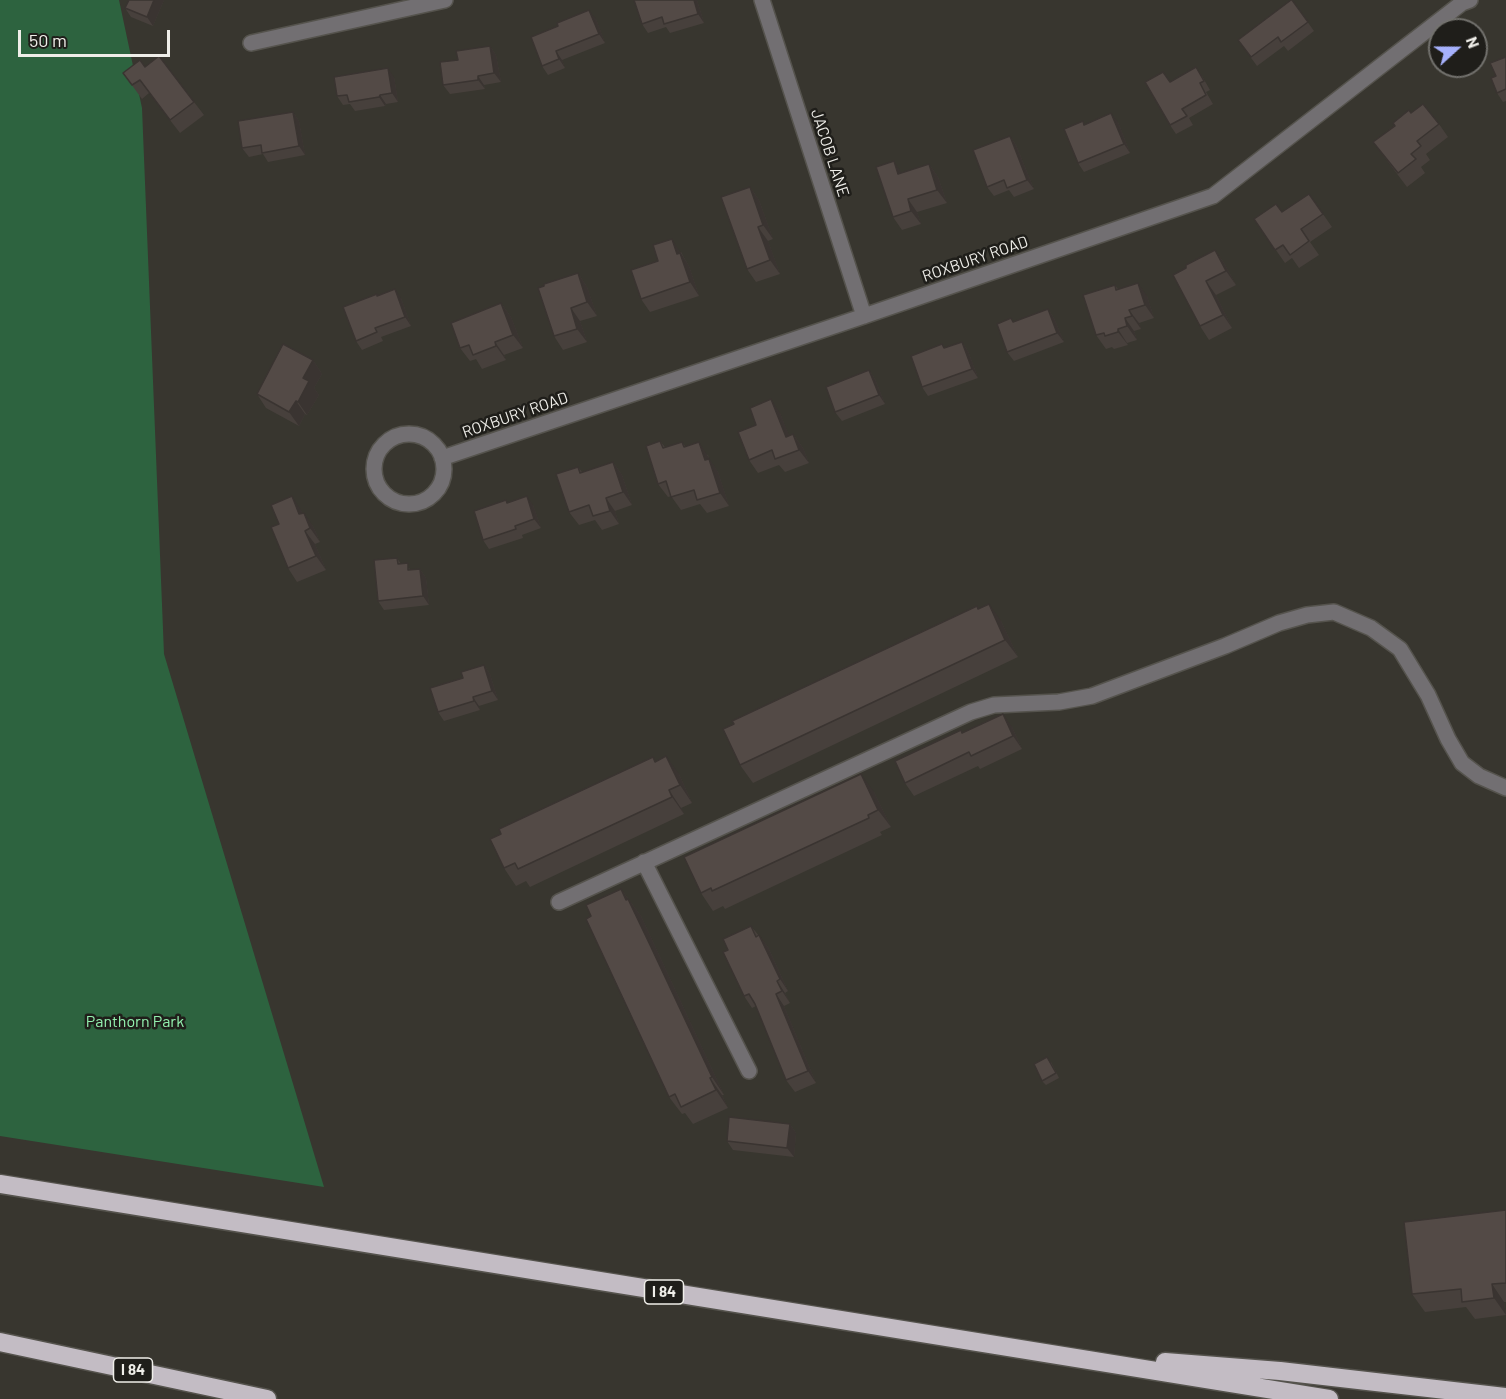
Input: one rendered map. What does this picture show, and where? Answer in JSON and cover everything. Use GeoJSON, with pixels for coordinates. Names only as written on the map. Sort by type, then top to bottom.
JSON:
{"type":"FeatureCollection","features":[{"type":"Feature","properties":{"kind":"highway","name":"I 84"},"geometry":{"type":"LineString","coordinates":[[0,1185],[1329,1399]]}},
{"type":"Feature","properties":{"kind":"highway","name":"I 84"},"geometry":{"type":"LineString","coordinates":[[0,1342],[267,1399]]}},
{"type":"Feature","properties":{"kind":"highway"},"geometry":{"type":"LineString","coordinates":[[1038,1352],[1280,1371],[1506,1397]]}},
{"type":"Feature","properties":{"kind":"street"},"geometry":{"type":"LineString","coordinates":[[251,43],[445,0]]}},
{"type":"Feature","properties":{"kind":"street","name":"JACOB LANE"},"geometry":{"type":"LineString","coordinates":[[762,0],[864,316]]}},
{"type":"Feature","properties":{"kind":"street","name":"ROXBURY ROAD"},"geometry":{"type":"LineString","coordinates":[[442,458],[1213,196],[1462,3],[1470,0]]}},
{"type":"Feature","properties":{"kind":"street"},"geometry":{"type":"LineString","coordinates":[[415,434],[424,438],[436,446],[442,458],[444,471],[440,486],[422,502],[409,504],[396,501],[384,494],[377,482],[374,468],[377,454],[385,443],[397,436],[415,434]]}},
{"type":"Feature","properties":{"kind":"street"},"geometry":{"type":"LineString","coordinates":[[559,902],[971,712],[994,705],[1059,702],[1092,696],[1279,623],[1307,615],[1334,612],[1371,628],[1400,649],[1428,695],[1462,763],[1479,776],[1506,788]]}},
{"type":"Feature","properties":{"kind":"street"},"geometry":{"type":"LineString","coordinates":[[644,862],[749,1071]]}},
{"type":"Feature","properties":{"kind":"green space","name":"Panthorn Park"},"geometry":{"type":"Polygon","coordinates":[[[0,0],[119,0],[142,108],[164,654],[324,1187],[0,1136],[0,0]]]}},
{"type":"Feature","properties":{"kind":"building"},"geometry":{"type":"Polygon","coordinates":[[[129,0],[154,0],[147,17],[125,8],[129,0]]]}},
{"type":"Feature","properties":{"kind":"building"},"geometry":{"type":"Polygon","coordinates":[[[634,0],[694,0],[698,14],[664,24],[662,17],[642,24],[634,0]]]}},
{"type":"Feature","properties":{"kind":"building"},"geometry":{"type":"Polygon","coordinates":[[[1291,0],[1308,22],[1281,42],[1278,37],[1251,57],[1238,40],[1291,0]]]}},
{"type":"Feature","properties":{"kind":"building"},"geometry":{"type":"Polygon","coordinates":[[[589,10],[599,34],[556,51],[559,59],[542,66],[531,37],[589,10]]]}},
{"type":"Feature","properties":{"kind":"building"},"geometry":{"type":"Polygon","coordinates":[[[490,46],[494,73],[478,76],[478,80],[443,85],[440,62],[458,60],[456,51],[490,46]]]}},
{"type":"Feature","properties":{"kind":"building"},"geometry":{"type":"Polygon","coordinates":[[[159,56],[194,102],[170,120],[140,80],[132,85],[123,73],[140,60],[145,67],[159,56]]]}},
{"type":"Feature","properties":{"kind":"building"},"geometry":{"type":"Polygon","coordinates":[[[1506,57],[1506,89],[1497,93],[1491,78],[1496,76],[1490,63],[1506,57]]]}},
{"type":"Feature","properties":{"kind":"building"},"geometry":{"type":"Polygon","coordinates":[[[1196,67],[1204,81],[1200,83],[1206,95],[1182,109],[1187,116],[1170,125],[1145,82],[1163,72],[1170,82],[1196,67]]]}},
{"type":"Feature","properties":{"kind":"building"},"geometry":{"type":"Polygon","coordinates":[[[388,68],[392,93],[349,102],[347,95],[337,96],[334,77],[388,68]]]}},
{"type":"Feature","properties":{"kind":"building"},"geometry":{"type":"Polygon","coordinates":[[[1423,104],[1439,124],[1417,141],[1421,146],[1411,154],[1416,159],[1398,173],[1373,142],[1395,126],[1393,123],[1409,110],[1411,113],[1423,104]]]}},
{"type":"Feature","properties":{"kind":"building"},"geometry":{"type":"Polygon","coordinates":[[[293,112],[299,146],[262,153],[261,145],[242,148],[238,121],[293,112]]]}},
{"type":"Feature","properties":{"kind":"building"},"geometry":{"type":"Polygon","coordinates":[[[1111,113],[1124,144],[1078,163],[1064,129],[1083,121],[1084,125],[1111,113]]]}},
{"type":"Feature","properties":{"kind":"building"},"geometry":{"type":"Polygon","coordinates":[[[1010,136],[1027,180],[1007,188],[1004,180],[987,187],[973,150],[1010,136]]]}},
{"type":"Feature","properties":{"kind":"building"},"geometry":{"type":"Polygon","coordinates":[[[894,161],[898,174],[929,164],[937,190],[908,199],[911,211],[893,217],[876,167],[894,161]]]}},
{"type":"Feature","properties":{"kind":"building"},"geometry":{"type":"Polygon","coordinates":[[[750,187],[763,225],[758,227],[770,260],[747,269],[721,197],[750,187]]]}},
{"type":"Feature","properties":{"kind":"building"},"geometry":{"type":"Polygon","coordinates":[[[1309,194],[1323,214],[1301,229],[1309,241],[1290,255],[1283,245],[1275,250],[1254,219],[1276,204],[1282,212],[1309,194]]]}},
{"type":"Feature","properties":{"kind":"building"},"geometry":{"type":"Polygon","coordinates":[[[672,239],[677,254],[680,253],[690,282],[641,299],[631,270],[658,261],[653,245],[672,239]]]}},
{"type":"Feature","properties":{"kind":"building"},"geometry":{"type":"Polygon","coordinates":[[[1215,250],[1226,271],[1206,281],[1223,315],[1200,326],[1173,275],[1186,268],[1186,265],[1215,250]]]}},
{"type":"Feature","properties":{"kind":"building"},"geometry":{"type":"Polygon","coordinates":[[[578,273],[587,302],[571,308],[577,329],[554,336],[538,288],[578,273]]]}},
{"type":"Feature","properties":{"kind":"building"},"geometry":{"type":"Polygon","coordinates":[[[1138,283],[1145,305],[1129,310],[1132,316],[1125,318],[1127,326],[1118,329],[1118,332],[1105,336],[1104,333],[1096,335],[1083,295],[1115,285],[1116,290],[1138,283]]]}},
{"type":"Feature","properties":{"kind":"building"},"geometry":{"type":"Polygon","coordinates":[[[395,289],[405,317],[375,328],[377,332],[356,341],[343,307],[395,289]]]}},
{"type":"Feature","properties":{"kind":"building"},"geometry":{"type":"Polygon","coordinates":[[[501,303],[513,335],[495,342],[496,346],[473,355],[469,345],[460,348],[451,323],[501,303]]]}},
{"type":"Feature","properties":{"kind":"building"},"geometry":{"type":"Polygon","coordinates":[[[1048,309],[1057,333],[1007,352],[997,324],[1011,318],[1013,322],[1048,309]]]}},
{"type":"Feature","properties":{"kind":"building"},"geometry":{"type":"Polygon","coordinates":[[[962,342],[972,369],[922,387],[911,356],[942,344],[944,348],[962,342]]]}},
{"type":"Feature","properties":{"kind":"building"},"geometry":{"type":"Polygon","coordinates":[[[283,344],[313,360],[303,378],[309,381],[298,402],[296,401],[289,412],[257,394],[283,344]]]}},
{"type":"Feature","properties":{"kind":"building"},"geometry":{"type":"Polygon","coordinates":[[[869,370],[879,395],[835,412],[826,387],[869,370]]]}},
{"type":"Feature","properties":{"kind":"building"},"geometry":{"type":"Polygon","coordinates":[[[771,399],[786,437],[793,434],[799,450],[775,459],[772,450],[749,460],[738,432],[756,425],[750,408],[771,399]]]}},
{"type":"Feature","properties":{"kind":"building"},"geometry":{"type":"Polygon","coordinates":[[[660,441],[663,448],[682,442],[684,447],[699,442],[705,460],[709,459],[720,493],[697,500],[694,490],[671,497],[666,481],[658,484],[646,446],[660,441]]]}},
{"type":"Feature","properties":{"kind":"building"},"geometry":{"type":"Polygon","coordinates":[[[613,462],[623,492],[606,498],[610,511],[593,516],[589,505],[569,512],[556,474],[578,467],[580,473],[613,462]]]}},
{"type":"Feature","properties":{"kind":"building"},"geometry":{"type":"Polygon","coordinates":[[[292,496],[299,514],[304,513],[310,528],[305,531],[316,556],[288,568],[271,527],[279,524],[271,505],[292,496]]]}},
{"type":"Feature","properties":{"kind":"building"},"geometry":{"type":"Polygon","coordinates":[[[527,496],[534,519],[515,526],[516,529],[483,540],[474,511],[506,500],[507,503],[527,496]]]}},
{"type":"Feature","properties":{"kind":"building"},"geometry":{"type":"Polygon","coordinates":[[[397,558],[398,564],[408,563],[408,570],[420,569],[423,596],[378,601],[374,560],[397,558]]]}},
{"type":"Feature","properties":{"kind":"building"},"geometry":{"type":"Polygon","coordinates":[[[989,604],[1005,640],[740,765],[723,729],[734,724],[732,721],[977,606],[978,609],[989,604]]]}},
{"type":"Feature","properties":{"kind":"building"},"geometry":{"type":"Polygon","coordinates":[[[484,665],[492,691],[473,697],[474,701],[438,712],[430,688],[463,678],[461,672],[484,665]]]}},
{"type":"Feature","properties":{"kind":"building"},"geometry":{"type":"Polygon","coordinates":[[[1003,714],[1013,736],[971,756],[969,752],[905,783],[895,761],[961,730],[962,733],[1003,714]]]}},
{"type":"Feature","properties":{"kind":"building"},"geometry":{"type":"Polygon","coordinates":[[[666,756],[680,785],[669,790],[672,797],[518,869],[515,863],[504,868],[490,839],[501,834],[499,829],[653,757],[655,762],[666,756]]]}},
{"type":"Feature","properties":{"kind":"building"},"geometry":{"type":"Polygon","coordinates":[[[861,774],[878,810],[868,815],[869,818],[712,891],[711,888],[701,893],[684,857],[861,774]]]}},
{"type":"Feature","properties":{"kind":"building"},"geometry":{"type":"Polygon","coordinates":[[[621,889],[650,945],[716,1090],[681,1107],[675,1094],[669,1097],[586,919],[591,916],[586,905],[621,889]]]}},
{"type":"Feature","properties":{"kind":"building"},"geometry":{"type":"Polygon","coordinates":[[[751,926],[756,937],[759,935],[780,979],[777,981],[782,991],[776,994],[808,1071],[786,1080],[755,1004],[749,994],[744,996],[723,952],[728,950],[723,939],[751,926]]]}},
{"type":"Feature","properties":{"kind":"building"},"geometry":{"type":"Polygon","coordinates":[[[1047,1057],[1056,1073],[1042,1081],[1034,1064],[1047,1057]]]}},
{"type":"Feature","properties":{"kind":"building"},"geometry":{"type":"Polygon","coordinates":[[[729,1117],[790,1124],[787,1148],[727,1141],[729,1117]]]}},
{"type":"Feature","properties":{"kind":"building"},"geometry":{"type":"Polygon","coordinates":[[[1506,1210],[1506,1283],[1492,1284],[1494,1298],[1462,1302],[1461,1289],[1412,1294],[1404,1222],[1506,1210]]]}}]}
